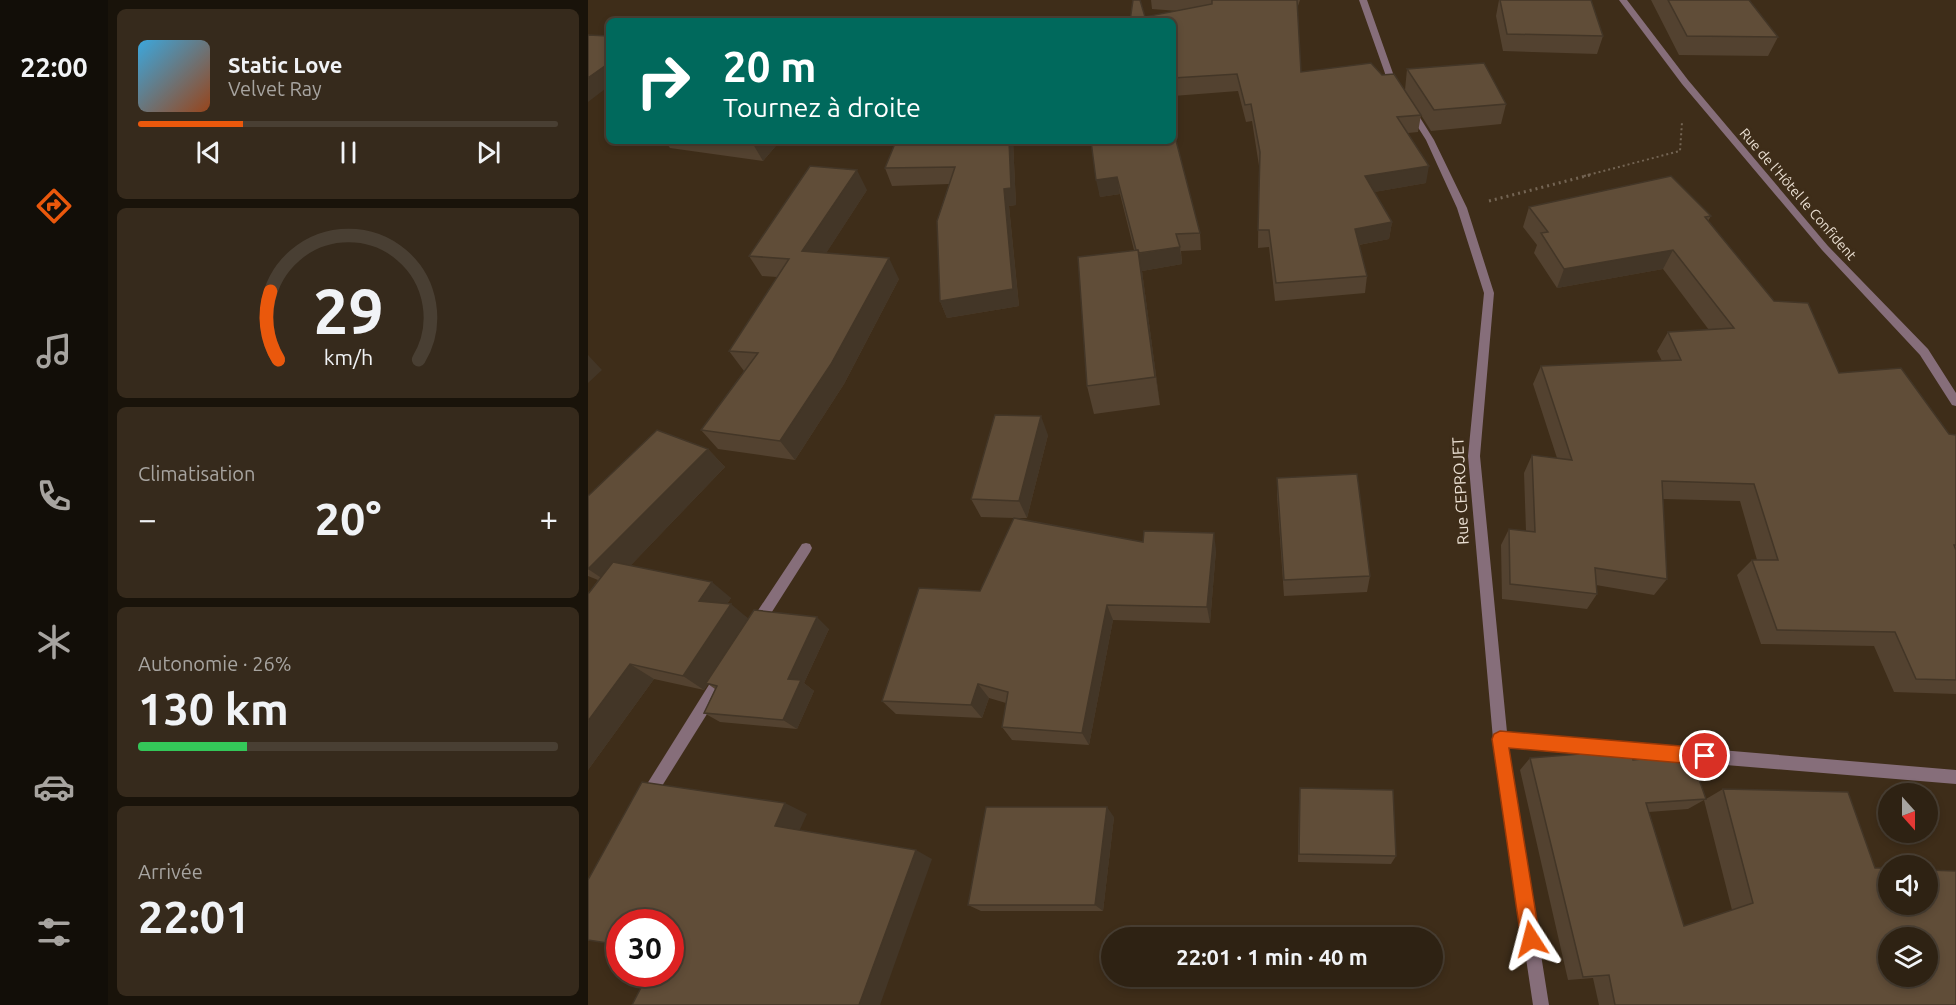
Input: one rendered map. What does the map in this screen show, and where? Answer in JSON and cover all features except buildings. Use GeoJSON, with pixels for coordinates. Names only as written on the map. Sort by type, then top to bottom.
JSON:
{"type":"FeatureCollection","features":[{"type":"Feature","properties":{"kind":"street"},"geometry":{"type":"LineString","coordinates":[[1363,0],[1391,79],[1402,97]]}},
{"type":"Feature","properties":{"kind":"street","name":"Rue de l'Hôtel le Confident"},"geometry":{"type":"LineString","coordinates":[[1623,0],[1685,82],[1825,248],[1924,352],[1956,402]]}},
{"type":"Feature","properties":{"kind":"street","name":"Rue CEPROJET"},"geometry":{"type":"LineString","coordinates":[[1408,105],[1430,140],[1462,208],[1489,293],[1474,456],[1500,739],[1541,1005]]}},
{"type":"Feature","properties":{"kind":"street"},"geometry":{"type":"LineString","coordinates":[[750,634],[807,548]]}},
{"type":"Feature","properties":{"kind":"street"},"geometry":{"type":"LineString","coordinates":[[640,808],[731,663]]}},
{"type":"Feature","properties":{"kind":"street"},"geometry":{"type":"LineString","coordinates":[[1500,739],[1956,777]]}},
{"type":"Feature","properties":{"kind":"path"},"geometry":{"type":"LineString","coordinates":[[1462,208],[1680,151],[1685,82]]}},
{"type":"Feature","properties":{"kind":"route"},"geometry":{"type":"LineString","coordinates":[[1531,939],[1500,739],[1705,756]]}}]}
